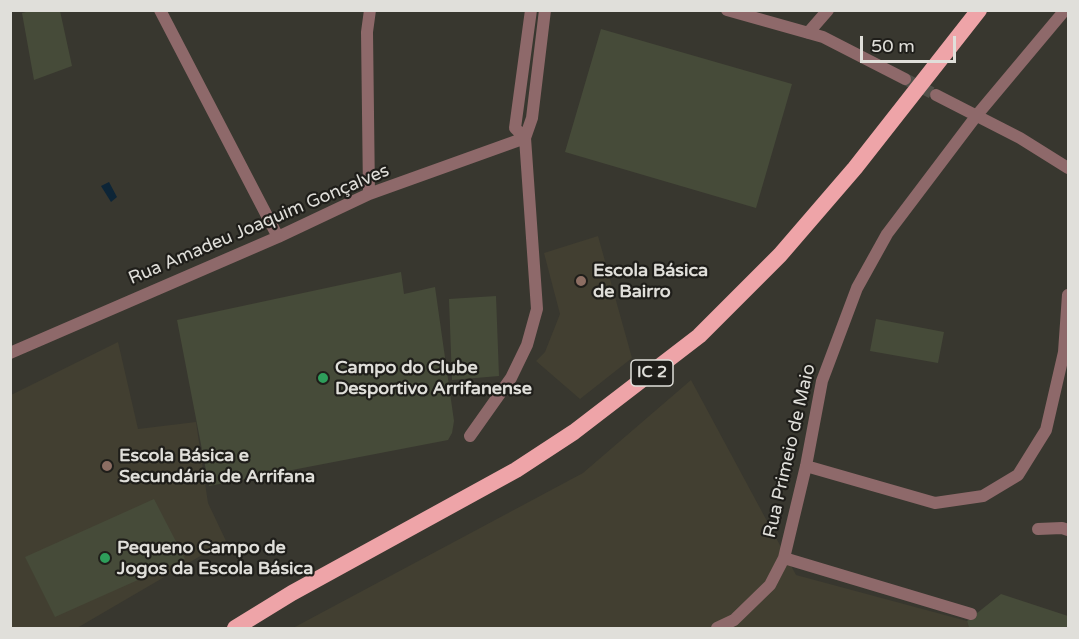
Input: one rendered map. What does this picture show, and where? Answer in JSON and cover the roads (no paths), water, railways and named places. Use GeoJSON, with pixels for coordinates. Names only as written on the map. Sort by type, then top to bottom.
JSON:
{"type":"FeatureCollection","features":[{"type":"Feature","properties":{"kind":"highway","name":"IC 2"},"geometry":{"type":"LineString","coordinates":[[235,628],[292,593],[516,470],[574,432],[699,336],[780,255],[840,185],[979,10]]}},
{"type":"Feature","properties":{"kind":"highway","name":"IC 2"},"geometry":{"type":"LineString","coordinates":[[252,628],[521,477],[580,439],[644,392],[705,341],[786,260],[863,172],[991,10]]}},
{"type":"Feature","properties":{"kind":"street"},"geometry":{"type":"LineString","coordinates":[[160,10],[278,237]]}},
{"type":"Feature","properties":{"kind":"street"},"geometry":{"type":"LineString","coordinates":[[369,194],[367,32],[370,10]]}},
{"type":"Feature","properties":{"kind":"street"},"geometry":{"type":"LineString","coordinates":[[525,138],[515,128],[531,10]]}},
{"type":"Feature","properties":{"kind":"street"},"geometry":{"type":"LineString","coordinates":[[470,436],[511,378],[527,345],[537,309],[525,138],[532,118],[545,10]]}},
{"type":"Feature","properties":{"kind":"street"},"geometry":{"type":"LineString","coordinates":[[727,10],[822,37],[906,79]]}},
{"type":"Feature","properties":{"kind":"street"},"geometry":{"type":"LineString","coordinates":[[808,33],[828,10]]}},
{"type":"Feature","properties":{"kind":"street","name":"Rua Primeio de Maio"},"geometry":{"type":"LineString","coordinates":[[717,628],[734,620],[770,585],[784,558],[806,466],[822,381],[857,288],[887,234],[976,115],[1065,10]]}},
{"type":"Feature","properties":{"kind":"street"},"geometry":{"type":"LineString","coordinates":[[936,95],[1020,138],[1068,168]]}},
{"type":"Feature","properties":{"kind":"street","name":"Rua Amadeu Joaquim Gonçalves"},"geometry":{"type":"LineString","coordinates":[[10,353],[278,237],[369,194],[525,138]]}},
{"type":"Feature","properties":{"kind":"street"},"geometry":{"type":"LineString","coordinates":[[806,466],[935,502],[983,496],[1018,475],[1046,430],[1064,352],[1068,295]]}},
{"type":"Feature","properties":{"kind":"street"},"geometry":{"type":"LineString","coordinates":[[1038,529],[1068,530]]}},
{"type":"Feature","properties":{"kind":"street"},"geometry":{"type":"LineString","coordinates":[[784,558],[971,614]]}},
{"type":"Feature","properties":{"kind":"water"},"geometry":{"type":"Polygon","coordinates":[[[109,182],[117,197],[111,202],[101,186],[109,182]]]}},
{"type":"Feature","properties":{"kind":"tunnel"},"geometry":{"type":"LineString","coordinates":[[905,79],[936,95]]}},
{"type":"Feature","properties":{"kind":"place","name":"Escola Básica de Bairro"},"geometry":{"type":"Point","coordinates":[581,281]}},
{"type":"Feature","properties":{"kind":"place","name":"Campo do Clube Desportivo Arrifanense"},"geometry":{"type":"Point","coordinates":[323,378]}},
{"type":"Feature","properties":{"kind":"place","name":"Escola Básica e Secundária de Arrifana"},"geometry":{"type":"Point","coordinates":[107,466]}},
{"type":"Feature","properties":{"kind":"place","name":"Pequeno Campo de Jogos da Escola Básica"},"geometry":{"type":"Point","coordinates":[105,558]}}]}
